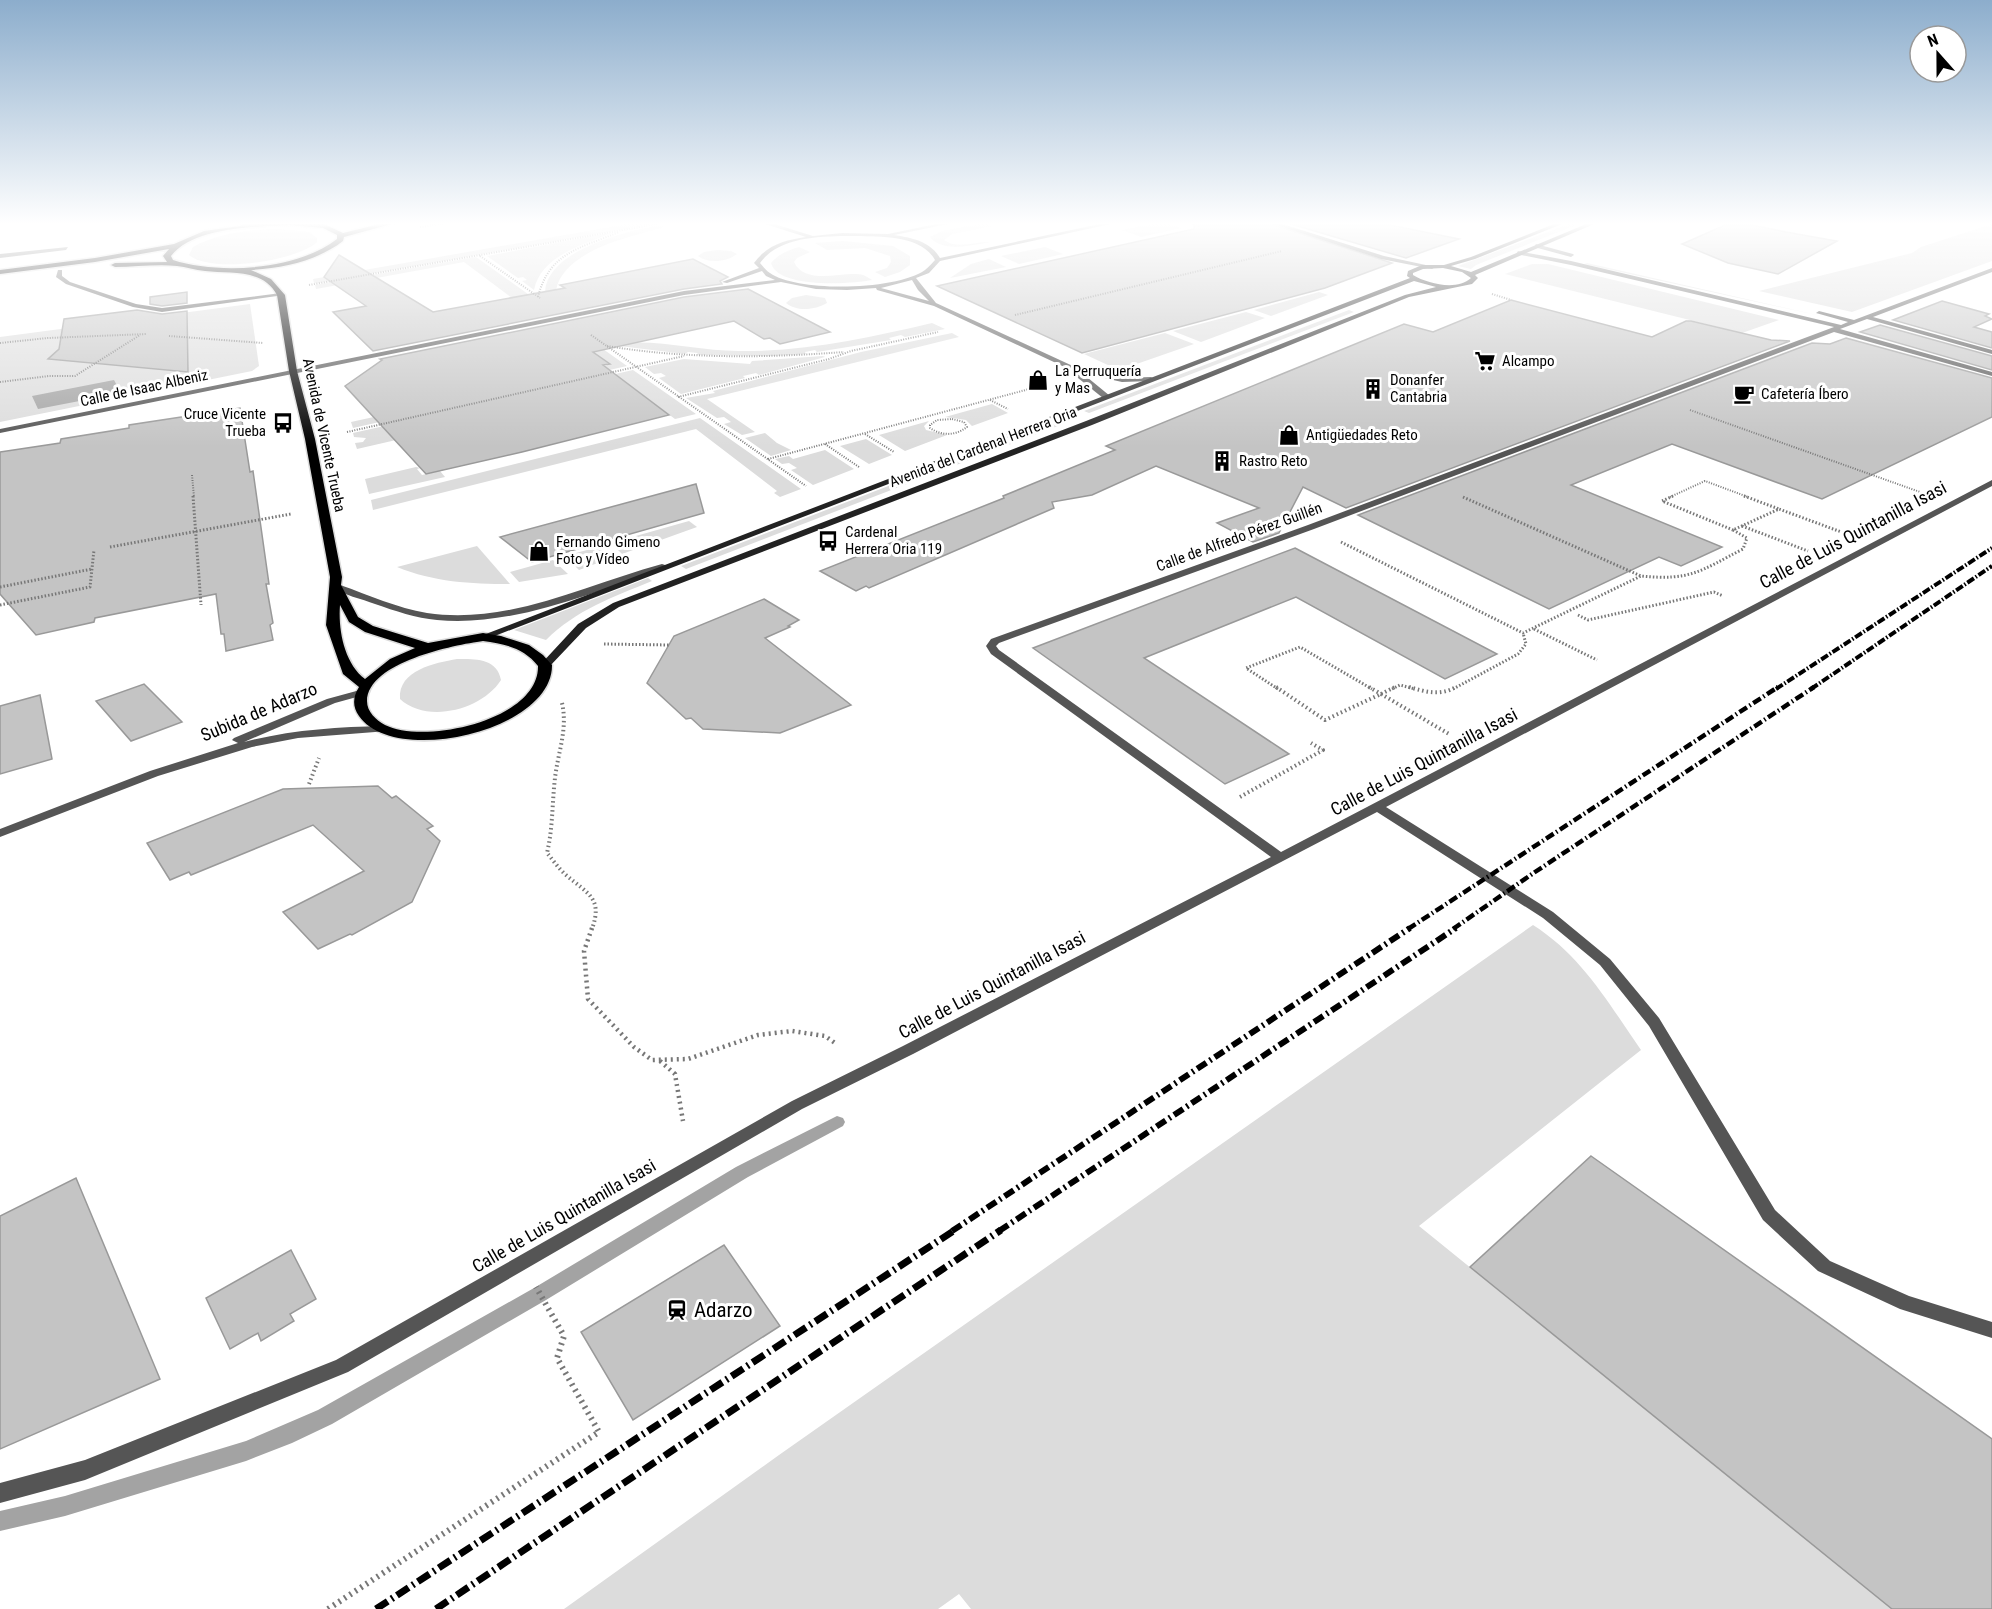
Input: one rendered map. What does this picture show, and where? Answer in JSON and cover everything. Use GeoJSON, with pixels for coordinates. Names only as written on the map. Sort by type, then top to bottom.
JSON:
{"type":"FeatureCollection","features":[{"type":"Feature","properties":{"kind":"main road","name":"Avenida de Vicente Trueba"},"geometry":{"type":"LineString","coordinates":[[281,297],[293,371],[310,439],[337,587],[354,619],[369,629],[426,647]]}},
{"type":"Feature","properties":{"kind":"main road","name":"Avenida del Cardenal Herrera Oria"},"geometry":{"type":"LineString","coordinates":[[483,637],[1151,378],[1367,297]]}},
{"type":"Feature","properties":{"kind":"main road","name":"Avenida del Cardenal Herrera Oria"},"geometry":{"type":"LineString","coordinates":[[545,665],[582,626],[616,605],[1409,297]]}},
{"type":"Feature","properties":{"kind":"main road","name":"Avenida de Vicente Trueba"},"geometry":{"type":"LineString","coordinates":[[337,587],[332,625],[344,662],[350,674],[363,689]]}},
{"type":"Feature","properties":{"kind":"main road"},"geometry":{"type":"LineString","coordinates":[[483,637],[505,640],[537,654],[545,665],[544,683],[533,698],[512,713],[486,725],[438,735],[400,733],[384,729],[364,716],[360,704],[363,689],[391,663],[426,647],[483,637]]}},
{"type":"Feature","properties":{"kind":"street"},"geometry":{"type":"LineString","coordinates":[[109,297],[135,306],[162,310],[247,297]]}},
{"type":"Feature","properties":{"kind":"street","name":"Calle de Isaac Albeniz"},"geometry":{"type":"LineString","coordinates":[[0,431],[664,297]]}},
{"type":"Feature","properties":{"kind":"street"},"geometry":{"type":"LineString","coordinates":[[907,297],[936,305],[1073,369],[1122,380],[1151,378]]}},
{"type":"Feature","properties":{"kind":"street"},"geometry":{"type":"LineString","coordinates":[[928,297],[936,305]]}},
{"type":"Feature","properties":{"kind":"street"},"geometry":{"type":"LineString","coordinates":[[1709,297],[1838,329],[1992,374]]}},
{"type":"Feature","properties":{"kind":"street"},"geometry":{"type":"LineString","coordinates":[[1753,297],[1799,308]]}},
{"type":"Feature","properties":{"kind":"street"},"geometry":{"type":"LineString","coordinates":[[1838,329],[1919,297]]}},
{"type":"Feature","properties":{"kind":"street"},"geometry":{"type":"LineString","coordinates":[[1810,311],[1856,322]]}},
{"type":"Feature","properties":{"kind":"street"},"geometry":{"type":"LineString","coordinates":[[1866,317],[1992,352]]}},
{"type":"Feature","properties":{"kind":"street","name":"Calle de Alfredo Pérez Guillén"},"geometry":{"type":"LineString","coordinates":[[1281,858],[995,652],[991,646],[995,641],[1321,523],[1838,329]]}},
{"type":"Feature","properties":{"kind":"street"},"geometry":{"type":"LineString","coordinates":[[1073,369],[1106,396]]}},
{"type":"Feature","properties":{"kind":"street","name":"Calle de Luis Quintanilla Isasi"},"geometry":{"type":"LineString","coordinates":[[0,1493],[85,1470],[342,1366],[797,1105],[871,1070],[1018,992],[1379,808],[1992,483]]}},
{"type":"Feature","properties":{"kind":"street","name":"Avenida del Cardenal Herrera Oria"},"geometry":{"type":"LineString","coordinates":[[337,587],[390,607],[436,617],[475,618],[530,609],[662,567]]}},
{"type":"Feature","properties":{"kind":"street","name":"Subida de Adarzo"},"geometry":{"type":"LineString","coordinates":[[173,768],[363,689]]}},
{"type":"Feature","properties":{"kind":"street","name":"Subida de Adarzo"},"geometry":{"type":"LineString","coordinates":[[0,833],[173,768],[248,743],[330,730],[384,729]]}},
{"type":"Feature","properties":{"kind":"street"},"geometry":{"type":"LineString","coordinates":[[1379,808],[1548,915],[1605,963],[1654,1022],[1769,1215],[1824,1266],[1906,1303],[1992,1330]]}},
{"type":"Feature","properties":{"kind":"path"},"geometry":{"type":"LineString","coordinates":[[538,297],[546,303]]}},
{"type":"Feature","properties":{"kind":"path"},"geometry":{"type":"LineString","coordinates":[[1005,318],[1092,297]]}},
{"type":"Feature","properties":{"kind":"path"},"geometry":{"type":"LineString","coordinates":[[1501,297],[1511,300]]}},
{"type":"Feature","properties":{"kind":"path"},"geometry":{"type":"LineString","coordinates":[[604,345],[684,356],[772,358],[851,351],[942,331]]}},
{"type":"Feature","properties":{"kind":"path"},"geometry":{"type":"LineString","coordinates":[[586,332],[811,490]]}},
{"type":"Feature","properties":{"kind":"path"},"geometry":{"type":"LineString","coordinates":[[0,382],[49,376],[75,376],[141,334]]}},
{"type":"Feature","properties":{"kind":"path"},"geometry":{"type":"LineString","coordinates":[[0,343],[48,338],[153,335]]}},
{"type":"Feature","properties":{"kind":"path"},"geometry":{"type":"LineString","coordinates":[[165,336],[264,343]]}},
{"type":"Feature","properties":{"kind":"path"},"geometry":{"type":"LineString","coordinates":[[678,397],[829,359],[851,351]]}},
{"type":"Feature","properties":{"kind":"path"},"geometry":{"type":"LineString","coordinates":[[347,432],[684,356]]}},
{"type":"Feature","properties":{"kind":"path"},"geometry":{"type":"LineString","coordinates":[[768,459],[1046,385],[1054,378]]}},
{"type":"Feature","properties":{"kind":"path"},"geometry":{"type":"LineString","coordinates":[[1685,408],[1924,493]]}},
{"type":"Feature","properties":{"kind":"path"},"geometry":{"type":"LineString","coordinates":[[929,416],[937,420],[959,420],[967,424],[968,428],[952,434],[938,433],[932,431],[930,425],[937,420]]}},
{"type":"Feature","properties":{"kind":"path"},"geometry":{"type":"LineString","coordinates":[[864,434],[902,458]]}},
{"type":"Feature","properties":{"kind":"path"},"geometry":{"type":"LineString","coordinates":[[825,444],[864,471]]}},
{"type":"Feature","properties":{"kind":"path"},"geometry":{"type":"LineString","coordinates":[[192,475],[201,605]]}},
{"type":"Feature","properties":{"kind":"path"},"geometry":{"type":"LineString","coordinates":[[1459,495],[1641,576],[1671,579],[1691,576],[1743,549],[1747,538],[1662,501],[1705,481],[1845,534]]}},
{"type":"Feature","properties":{"kind":"path"},"geometry":{"type":"LineString","coordinates":[[1733,530],[1779,509]]}},
{"type":"Feature","properties":{"kind":"path"},"geometry":{"type":"LineString","coordinates":[[111,547],[291,513]]}},
{"type":"Feature","properties":{"kind":"path"},"geometry":{"type":"LineString","coordinates":[[1742,526],[1810,552]]}},
{"type":"Feature","properties":{"kind":"path"},"geometry":{"type":"LineString","coordinates":[[1338,541],[1523,633],[1641,576]]}},
{"type":"Feature","properties":{"kind":"path"},"geometry":{"type":"LineString","coordinates":[[0,604],[90,587],[94,550]]}},
{"type":"Feature","properties":{"kind":"path"},"geometry":{"type":"LineString","coordinates":[[0,586],[92,569]]}},
{"type":"Feature","properties":{"kind":"path"},"geometry":{"type":"LineString","coordinates":[[1578,615],[1588,620],[1714,592],[1723,596]]}},
{"type":"Feature","properties":{"kind":"path"},"geometry":{"type":"LineString","coordinates":[[1534,629],[1597,660]]}},
{"type":"Feature","properties":{"kind":"path"},"geometry":{"type":"LineString","coordinates":[[1449,734],[1380,694],[1300,646],[1246,668],[1325,720],[1380,694],[1400,685],[1431,693],[1446,692],[1518,654],[1526,644],[1523,633]]}},
{"type":"Feature","properties":{"kind":"path"},"geometry":{"type":"LineString","coordinates":[[594,644],[669,645]]}},
{"type":"Feature","properties":{"kind":"path"},"geometry":{"type":"LineString","coordinates":[[562,702],[566,715],[555,776],[553,830],[547,853],[562,873],[591,896],[597,914],[584,951],[588,999],[634,1047],[652,1060],[688,1059],[758,1035],[792,1031],[825,1036],[835,1043]]}},
{"type":"Feature","properties":{"kind":"path"},"geometry":{"type":"LineString","coordinates":[[1232,802],[1323,750],[1311,743]]}},
{"type":"Feature","properties":{"kind":"path"},"geometry":{"type":"LineString","coordinates":[[309,784],[322,749]]}},
{"type":"Feature","properties":{"kind":"path"},"geometry":{"type":"LineString","coordinates":[[659,1060],[675,1074],[683,1122]]}},
{"type":"Feature","properties":{"kind":"path"},"geometry":{"type":"LineString","coordinates":[[328,1609],[599,1432],[557,1358],[564,1336],[522,1263]]}},
{"type":"Feature","properties":{"kind":"shaded area"},"geometry":{"type":"Polygon","coordinates":[[[511,297],[532,297],[549,309],[532,313],[511,297]]]}},
{"type":"Feature","properties":{"kind":"shaded area"},"geometry":{"type":"Polygon","coordinates":[[[819,297],[825,298],[827,303],[806,309],[795,308],[786,303],[792,298],[819,297]]]}},
{"type":"Feature","properties":{"kind":"shaded area"},"geometry":{"type":"Polygon","coordinates":[[[1301,297],[1322,297],[1271,316],[1254,310],[1301,297]]]}},
{"type":"Feature","properties":{"kind":"shaded area"},"geometry":{"type":"Polygon","coordinates":[[[1598,297],[1684,297],[1779,320],[1742,333],[1598,297]]]}},
{"type":"Feature","properties":{"kind":"shaded area"},"geometry":{"type":"Polygon","coordinates":[[[1735,297],[1738,297],[1830,318],[1735,297]]]}},
{"type":"Feature","properties":{"kind":"shaded area"},"geometry":{"type":"Polygon","coordinates":[[[1786,297],[1893,297],[1852,312],[1786,297]]]}},
{"type":"Feature","properties":{"kind":"shaded area"},"geometry":{"type":"Polygon","coordinates":[[[250,304],[259,366],[252,371],[0,422],[0,337],[250,304]]]}},
{"type":"Feature","properties":{"kind":"shaded area"},"geometry":{"type":"Polygon","coordinates":[[[1349,310],[1354,312],[1089,413],[1084,411],[1349,310]]]}},
{"type":"Feature","properties":{"kind":"shaded area"},"geometry":{"type":"Polygon","coordinates":[[[1246,312],[1265,318],[1201,342],[1173,331],[1246,312]]]}},
{"type":"Feature","properties":{"kind":"shaded area"},"geometry":{"type":"Polygon","coordinates":[[[932,323],[945,329],[905,337],[901,335],[889,338],[891,340],[817,352],[815,350],[805,352],[806,354],[696,355],[698,353],[685,354],[611,345],[658,343],[722,350],[763,351],[812,347],[932,323]]]}},
{"type":"Feature","properties":{"kind":"shaded area"},"geometry":{"type":"Polygon","coordinates":[[[952,333],[959,337],[707,399],[755,432],[742,435],[724,424],[731,422],[724,417],[717,418],[686,398],[715,393],[713,391],[861,352],[952,333]]]}},
{"type":"Feature","properties":{"kind":"shaded area"},"geometry":{"type":"Polygon","coordinates":[[[1165,333],[1194,344],[1125,368],[1110,366],[1084,354],[1165,333]]]}},
{"type":"Feature","properties":{"kind":"shaded area"},"geometry":{"type":"Polygon","coordinates":[[[603,349],[627,366],[353,428],[351,422],[606,366],[609,363],[588,351],[603,349]]]}},
{"type":"Feature","properties":{"kind":"shaded area"},"geometry":{"type":"Polygon","coordinates":[[[825,357],[759,375],[756,373],[743,376],[745,378],[681,394],[659,378],[666,376],[661,373],[654,374],[645,367],[684,359],[750,364],[752,361],[825,357]]]}},
{"type":"Feature","properties":{"kind":"shaded area"},"geometry":{"type":"Polygon","coordinates":[[[633,370],[696,414],[675,419],[631,386],[357,449],[355,443],[363,442],[366,438],[354,437],[353,433],[633,370]]]}},
{"type":"Feature","properties":{"kind":"shaded area"},"geometry":{"type":"Polygon","coordinates":[[[114,380],[121,393],[38,409],[32,396],[114,380]]]}},
{"type":"Feature","properties":{"kind":"shaded area"},"geometry":{"type":"Polygon","coordinates":[[[992,404],[1008,413],[972,426],[966,420],[945,417],[992,404]]]}},
{"type":"Feature","properties":{"kind":"shaded area"},"geometry":{"type":"Polygon","coordinates":[[[700,418],[801,489],[780,497],[774,493],[777,491],[696,429],[373,510],[371,500],[700,418]]]}},
{"type":"Feature","properties":{"kind":"shaded area"},"geometry":{"type":"Polygon","coordinates":[[[1062,419],[1068,422],[686,569],[681,566],[1062,419]]]}},
{"type":"Feature","properties":{"kind":"shaded area"},"geometry":{"type":"Polygon","coordinates":[[[929,421],[924,426],[926,430],[947,435],[905,451],[879,435],[929,421]]]}},
{"type":"Feature","properties":{"kind":"shaded area"},"geometry":{"type":"Polygon","coordinates":[[[765,433],[777,443],[791,450],[771,456],[745,438],[765,433]]]}},
{"type":"Feature","properties":{"kind":"shaded area"},"geometry":{"type":"Polygon","coordinates":[[[866,439],[892,455],[869,464],[840,446],[866,439]]]}},
{"type":"Feature","properties":{"kind":"shaded area"},"geometry":{"type":"Polygon","coordinates":[[[825,450],[854,469],[813,485],[791,470],[797,468],[789,463],[782,464],[775,459],[789,456],[793,459],[825,450]]]}},
{"type":"Feature","properties":{"kind":"shaded area"},"geometry":{"type":"Polygon","coordinates":[[[420,468],[417,469],[422,475],[440,471],[445,477],[369,494],[365,479],[420,468]]]}},
{"type":"Feature","properties":{"kind":"shaded area"},"geometry":{"type":"Polygon","coordinates":[[[689,521],[697,527],[622,554],[611,543],[689,521]]]}},
{"type":"Feature","properties":{"kind":"shaded area"},"geometry":{"type":"Polygon","coordinates":[[[477,546],[510,584],[452,581],[425,576],[397,567],[477,546]]]}},
{"type":"Feature","properties":{"kind":"shaded area"},"geometry":{"type":"Polygon","coordinates":[[[598,547],[611,558],[579,570],[565,556],[598,547]]]}},
{"type":"Feature","properties":{"kind":"shaded area"},"geometry":{"type":"Polygon","coordinates":[[[553,560],[568,574],[519,582],[510,572],[553,560]]]}},
{"type":"Feature","properties":{"kind":"shaded area"},"geometry":{"type":"Polygon","coordinates":[[[648,578],[652,581],[582,612],[546,640],[514,630],[648,578]]]}},
{"type":"Feature","properties":{"kind":"shaded area"},"geometry":{"type":"Polygon","coordinates":[[[457,659],[484,661],[495,667],[501,680],[481,699],[454,710],[424,711],[411,707],[400,699],[401,689],[411,675],[429,666],[457,659]]]}},
{"type":"Feature","properties":{"kind":"shaded area"},"geometry":{"type":"Polygon","coordinates":[[[1533,925],[1550,937],[1580,966],[1606,998],[1641,1050],[1419,1226],[1892,1609],[971,1609],[959,1594],[938,1609],[564,1609],[779,1455],[1533,925]]]}},
{"type":"Feature","properties":{"kind":"building"},"geometry":{"type":"Polygon","coordinates":[[[150,297],[187,297],[187,303],[162,306],[150,304],[150,297]]]}},
{"type":"Feature","properties":{"kind":"building"},"geometry":{"type":"Polygon","coordinates":[[[353,297],[408,297],[433,312],[515,297],[643,297],[373,351],[333,312],[366,306],[353,297]]]}},
{"type":"Feature","properties":{"kind":"building"},"geometry":{"type":"Polygon","coordinates":[[[684,297],[763,297],[830,332],[780,344],[770,338],[764,339],[734,321],[593,352],[610,364],[603,365],[669,415],[426,474],[345,386],[382,360],[380,359],[684,297]]]}},
{"type":"Feature","properties":{"kind":"building"},"geometry":{"type":"Polygon","coordinates":[[[961,297],[1291,297],[1082,353],[961,297]]]}},
{"type":"Feature","properties":{"kind":"building"},"geometry":{"type":"Polygon","coordinates":[[[1511,300],[1652,337],[1686,321],[1691,321],[1771,340],[1790,341],[1346,508],[1303,487],[1279,533],[1253,542],[1217,523],[1259,508],[1156,466],[1092,495],[1052,502],[1054,508],[869,588],[866,586],[856,591],[820,571],[1004,498],[1003,496],[1115,450],[1106,446],[1404,324],[1433,332],[1511,300]]]}},
{"type":"Feature","properties":{"kind":"building"},"geometry":{"type":"Polygon","coordinates":[[[1942,301],[1989,314],[1985,316],[1992,319],[1974,327],[1992,332],[1992,348],[1893,320],[1942,301]]]}},
{"type":"Feature","properties":{"kind":"building"},"geometry":{"type":"Polygon","coordinates":[[[137,310],[162,314],[187,311],[188,372],[48,359],[59,349],[64,319],[137,310]]]}},
{"type":"Feature","properties":{"kind":"building"},"geometry":{"type":"Polygon","coordinates":[[[1880,325],[1992,356],[1992,370],[1860,332],[1880,325]]]}},
{"type":"Feature","properties":{"kind":"building"},"geometry":{"type":"Polygon","coordinates":[[[1846,338],[1992,378],[1992,417],[1822,499],[1672,444],[1571,485],[1722,547],[1681,566],[1659,557],[1549,609],[1358,515],[1812,343],[1830,344],[1846,338]]]}},
{"type":"Feature","properties":{"kind":"building"},"geometry":{"type":"Polygon","coordinates":[[[240,408],[250,472],[253,471],[269,584],[266,584],[273,623],[270,625],[273,640],[226,651],[224,634],[221,634],[216,594],[95,618],[94,622],[36,635],[0,594],[0,452],[60,443],[61,439],[129,428],[129,425],[240,408]]]}},
{"type":"Feature","properties":{"kind":"building"},"geometry":{"type":"Polygon","coordinates":[[[696,484],[704,513],[532,562],[500,537],[696,484]]]}},
{"type":"Feature","properties":{"kind":"building"},"geometry":{"type":"Polygon","coordinates":[[[1295,548],[1497,654],[1445,679],[1296,597],[1144,658],[1289,754],[1225,784],[1033,648],[1295,548]]]}},
{"type":"Feature","properties":{"kind":"building"},"geometry":{"type":"Polygon","coordinates":[[[764,599],[799,620],[788,626],[790,627],[765,638],[851,705],[780,733],[703,729],[691,718],[686,719],[647,683],[674,636],[764,599]]]}},
{"type":"Feature","properties":{"kind":"building"},"geometry":{"type":"Polygon","coordinates":[[[144,684],[182,722],[131,741],[96,701],[144,684]]]}},
{"type":"Feature","properties":{"kind":"building"},"geometry":{"type":"Polygon","coordinates":[[[40,695],[52,759],[0,774],[0,706],[40,695]]]}},
{"type":"Feature","properties":{"kind":"building"},"geometry":{"type":"Polygon","coordinates":[[[378,786],[392,798],[396,796],[433,826],[427,829],[440,841],[412,902],[352,935],[318,949],[283,912],[364,871],[313,825],[191,875],[189,872],[170,880],[147,843],[283,789],[378,786]]]}},
{"type":"Feature","properties":{"kind":"building"},"geometry":{"type":"Polygon","coordinates":[[[1591,1156],[1992,1439],[1992,1609],[1892,1609],[1470,1267],[1591,1156]]]}},
{"type":"Feature","properties":{"kind":"building"},"geometry":{"type":"Polygon","coordinates":[[[76,1178],[160,1379],[0,1449],[0,1216],[76,1178]]]}},
{"type":"Feature","properties":{"kind":"building"},"geometry":{"type":"Polygon","coordinates":[[[724,1245],[780,1326],[633,1420],[581,1332],[724,1245]]]}},
{"type":"Feature","properties":{"kind":"building"},"geometry":{"type":"Polygon","coordinates":[[[291,1250],[316,1299],[290,1314],[294,1321],[261,1341],[258,1333],[230,1349],[206,1298],[291,1250]]]}},
{"type":"Feature","properties":{"kind":"waterway"},"geometry":{"type":"LineString","coordinates":[[0,1521],[65,1506],[246,1451],[325,1417],[540,1294],[742,1172],[837,1122]]}},
{"type":"Feature","properties":{"kind":"railway"},"geometry":{"type":"LineString","coordinates":[[1776,689],[1992,548]]}},
{"type":"Feature","properties":{"kind":"railway"},"geometry":{"type":"LineString","coordinates":[[1812,689],[1992,566]]}},
{"type":"Feature","properties":{"kind":"railway"},"geometry":{"type":"LineString","coordinates":[[1408,929],[1778,687]]}},
{"type":"Feature","properties":{"kind":"railway"},"geometry":{"type":"LineString","coordinates":[[1453,929],[1812,689]]}},
{"type":"Feature","properties":{"kind":"railway"},"geometry":{"type":"LineString","coordinates":[[952,1231],[1410,928]]}},
{"type":"Feature","properties":{"kind":"railway"},"geometry":{"type":"LineString","coordinates":[[999,1231],[1456,928]]}},
{"type":"Feature","properties":{"kind":"railway"},"geometry":{"type":"LineString","coordinates":[[376,1609],[955,1230]]}},
{"type":"Feature","properties":{"kind":"railway"},"geometry":{"type":"LineString","coordinates":[[436,1609],[1001,1230]]}},
{"type":"Feature","properties":{"kind":"place","name":"Alcampo"},"geometry":{"type":"Point","coordinates":[1485,361]}},
{"type":"Feature","properties":{"kind":"place","name":"La Perruquería y Mas"},"geometry":{"type":"Point","coordinates":[1038,380]}},
{"type":"Feature","properties":{"kind":"place","name":"Donanfer Cantabria"},"geometry":{"type":"Point","coordinates":[1373,389]}},
{"type":"Feature","properties":{"kind":"place","name":"Cafetería Íbero"},"geometry":{"type":"Point","coordinates":[1744,394]}},
{"type":"Feature","properties":{"kind":"place","name":"Cruce Vicente Trueba"},"geometry":{"type":"Point","coordinates":[283,423]}},
{"type":"Feature","properties":{"kind":"place","name":"Antigüedades Reto"},"geometry":{"type":"Point","coordinates":[1289,435]}},
{"type":"Feature","properties":{"kind":"place","name":"Rastro Reto"},"geometry":{"type":"Point","coordinates":[1222,461]}},
{"type":"Feature","properties":{"kind":"place","name":"Cardenal Herrera Oria 119"},"geometry":{"type":"Point","coordinates":[828,541]}},
{"type":"Feature","properties":{"kind":"place","name":"Fernando Gimeno Foto y Vídeo"},"geometry":{"type":"Point","coordinates":[539,551]}},
{"type":"Feature","properties":{"kind":"place","name":"Adarzo"},"geometry":{"type":"Point","coordinates":[677,1310]}}]}
